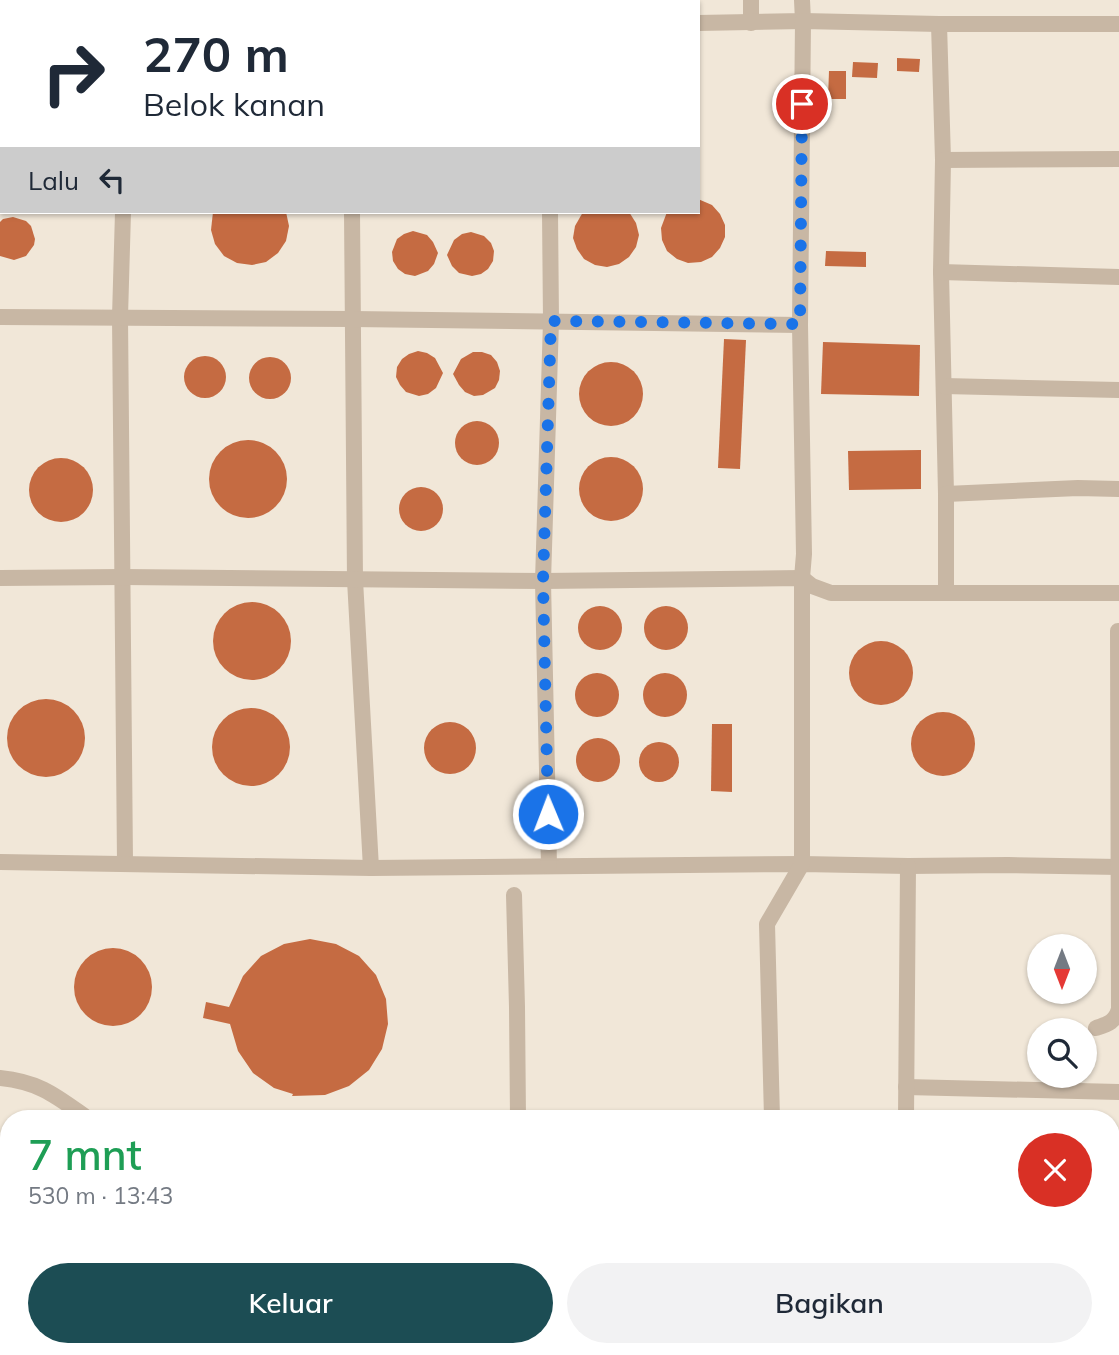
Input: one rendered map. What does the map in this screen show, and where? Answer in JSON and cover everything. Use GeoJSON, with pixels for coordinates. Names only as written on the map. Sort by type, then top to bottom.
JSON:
{"type":"FeatureCollection","features":[{"type":"Feature","properties":{"kind":"lane"},"geometry":{"type":"LineString","coordinates":[[751,0],[751,23]]}},
{"type":"Feature","properties":{"kind":"lane"},"geometry":{"type":"LineString","coordinates":[[772,1110],[768,924],[802,864],[802,0]]}},
{"type":"Feature","properties":{"kind":"lane"},"geometry":{"type":"LineString","coordinates":[[700,23],[803,21],[1119,24]]}},
{"type":"Feature","properties":{"kind":"lane"},"geometry":{"type":"LineString","coordinates":[[939,24],[947,592]]}},
{"type":"Feature","properties":{"kind":"lane"},"geometry":{"type":"LineString","coordinates":[[943,160],[1119,159]]}},
{"type":"Feature","properties":{"kind":"lane"},"geometry":{"type":"LineString","coordinates":[[123,214],[120,317],[125,863]]}},
{"type":"Feature","properties":{"kind":"lane"},"geometry":{"type":"LineString","coordinates":[[352,214],[355,580],[371,868]]}},
{"type":"Feature","properties":{"kind":"lane"},"geometry":{"type":"LineString","coordinates":[[549,866],[543,581],[551,321],[550,214]]}},
{"type":"Feature","properties":{"kind":"lane"},"geometry":{"type":"LineString","coordinates":[[941,272],[1119,277]]}},
{"type":"Feature","properties":{"kind":"lane"},"geometry":{"type":"LineString","coordinates":[[0,317],[800,324]]}},
{"type":"Feature","properties":{"kind":"lane"},"geometry":{"type":"LineString","coordinates":[[944,386],[1119,390]]}},
{"type":"Feature","properties":{"kind":"lane"},"geometry":{"type":"LineString","coordinates":[[946,494],[1078,488],[1119,489]]}},
{"type":"Feature","properties":{"kind":"lane"},"geometry":{"type":"LineString","coordinates":[[0,578],[543,581],[802,578],[812,586],[831,593],[1119,593]]}},
{"type":"Feature","properties":{"kind":"lane"},"geometry":{"type":"LineString","coordinates":[[1097,1028],[1112,1023],[1119,1009],[1118,631]]}},
{"type":"Feature","properties":{"kind":"lane"},"geometry":{"type":"LineString","coordinates":[[0,862],[371,868],[802,864],[1119,867]]}},
{"type":"Feature","properties":{"kind":"lane"},"geometry":{"type":"LineString","coordinates":[[906,1110],[908,866]]}},
{"type":"Feature","properties":{"kind":"lane"},"geometry":{"type":"LineString","coordinates":[[514,895],[518,1110]]}},
{"type":"Feature","properties":{"kind":"lane"},"geometry":{"type":"LineString","coordinates":[[0,1078],[33,1084],[76,1110]]}},
{"type":"Feature","properties":{"kind":"lane"},"geometry":{"type":"LineString","coordinates":[[906,1087],[1119,1092]]}},
{"type":"Feature","properties":{"kind":"building"},"geometry":{"type":"Polygon","coordinates":[[[897,58],[920,59],[919,72],[897,71],[897,58]]]}},
{"type":"Feature","properties":{"kind":"building"},"geometry":{"type":"Polygon","coordinates":[[[853,62],[878,63],[877,78],[852,77],[853,62]]]}},
{"type":"Feature","properties":{"kind":"building"},"geometry":{"type":"Polygon","coordinates":[[[829,71],[846,71],[846,99],[828,99],[829,71]]]}},
{"type":"Feature","properties":{"kind":"building"},"geometry":{"type":"Polygon","coordinates":[[[700,200],[712,205],[720,214],[725,225],[725,237],[712,257],[701,262],[688,263],[667,251],[661,228],[666,214],[700,214],[700,200]]]}},
{"type":"Feature","properties":{"kind":"building"},"geometry":{"type":"Polygon","coordinates":[[[213,214],[286,214],[289,226],[286,241],[278,253],[266,262],[252,265],[237,263],[224,256],[215,244],[211,230],[213,214]]]}},
{"type":"Feature","properties":{"kind":"building"},"geometry":{"type":"Polygon","coordinates":[[[582,214],[630,214],[639,235],[636,247],[629,257],[619,264],[607,267],[584,259],[573,238],[575,226],[582,214]]]}},
{"type":"Feature","properties":{"kind":"building"},"geometry":{"type":"Polygon","coordinates":[[[13,217],[26,221],[31,226],[35,239],[26,256],[14,260],[0,256],[0,222],[13,217]]]}},
{"type":"Feature","properties":{"kind":"building"},"geometry":{"type":"Polygon","coordinates":[[[413,231],[427,235],[438,253],[428,271],[415,276],[398,269],[392,252],[397,239],[413,231]]]}},
{"type":"Feature","properties":{"kind":"building"},"geometry":{"type":"Polygon","coordinates":[[[471,232],[484,236],[494,251],[493,261],[488,269],[472,276],[459,273],[447,255],[454,240],[471,232]]]}},
{"type":"Feature","properties":{"kind":"building"},"geometry":{"type":"Polygon","coordinates":[[[826,251],[866,252],[866,267],[825,266],[826,251]]]}},
{"type":"Feature","properties":{"kind":"building"},"geometry":{"type":"Polygon","coordinates":[[[724,339],[746,340],[740,469],[718,468],[724,339]]]}},
{"type":"Feature","properties":{"kind":"building"},"geometry":{"type":"Polygon","coordinates":[[[823,342],[920,345],[919,396],[821,394],[823,342]]]}},
{"type":"Feature","properties":{"kind":"building"},"geometry":{"type":"Polygon","coordinates":[[[418,351],[435,358],[443,373],[436,388],[419,396],[406,392],[396,377],[397,367],[402,359],[418,351]]]}},
{"type":"Feature","properties":{"kind":"building"},"geometry":{"type":"Polygon","coordinates":[[[473,352],[491,355],[500,371],[495,388],[483,395],[474,396],[465,392],[453,374],[461,359],[473,352]]]}},
{"type":"Feature","properties":{"kind":"building"},"geometry":{"type":"Polygon","coordinates":[[[205,356],[220,362],[226,377],[220,392],[205,398],[190,392],[184,377],[190,362],[205,356]]]}},
{"type":"Feature","properties":{"kind":"building"},"geometry":{"type":"Polygon","coordinates":[[[270,357],[285,363],[291,378],[285,393],[270,399],[255,393],[249,378],[255,363],[270,357]]]}},
{"type":"Feature","properties":{"kind":"building"},"geometry":{"type":"Polygon","coordinates":[[[605,362],[617,362],[634,371],[641,382],[641,406],[634,417],[617,426],[605,426],[593,421],[584,412],[579,400],[579,388],[584,376],[593,367],[605,362]]]}},
{"type":"Feature","properties":{"kind":"building"},"geometry":{"type":"Polygon","coordinates":[[[477,421],[486,422],[493,427],[498,434],[498,452],[493,459],[486,464],[477,465],[468,464],[461,459],[456,452],[455,443],[456,434],[461,427],[468,422],[477,421]]]}},
{"type":"Feature","properties":{"kind":"building"},"geometry":{"type":"Polygon","coordinates":[[[248,440],[263,443],[276,451],[284,464],[287,479],[284,494],[276,507],[263,515],[248,518],[233,515],[220,507],[212,494],[209,479],[212,464],[220,451],[233,443],[248,440]]]}},
{"type":"Feature","properties":{"kind":"building"},"geometry":{"type":"Polygon","coordinates":[[[921,450],[921,489],[849,490],[848,451],[921,450]]]}},
{"type":"Feature","properties":{"kind":"building"},"geometry":{"type":"Polygon","coordinates":[[[605,457],[617,457],[634,466],[641,477],[641,501],[634,512],[617,521],[605,521],[593,516],[584,507],[579,495],[579,483],[584,471],[593,462],[605,457]]]}},
{"type":"Feature","properties":{"kind":"building"},"geometry":{"type":"Polygon","coordinates":[[[55,458],[67,458],[84,467],[91,478],[91,502],[84,513],[67,522],[55,522],[43,517],[34,508],[29,496],[29,484],[34,472],[43,463],[55,458]]]}},
{"type":"Feature","properties":{"kind":"building"},"geometry":{"type":"Polygon","coordinates":[[[421,487],[430,488],[437,493],[442,500],[442,518],[437,525],[430,530],[421,531],[412,530],[405,525],[400,518],[399,509],[400,500],[405,493],[412,488],[421,487]]]}},
{"type":"Feature","properties":{"kind":"building"},"geometry":{"type":"Polygon","coordinates":[[[252,602],[267,605],[280,613],[288,626],[291,641],[288,656],[280,669],[267,677],[252,680],[237,677],[224,669],[216,656],[213,641],[216,626],[224,613],[237,605],[252,602]]]}},
{"type":"Feature","properties":{"kind":"building"},"geometry":{"type":"Polygon","coordinates":[[[600,606],[609,607],[616,612],[621,619],[621,637],[616,644],[609,649],[600,650],[591,649],[584,644],[579,637],[578,628],[579,619],[584,612],[591,607],[600,606]]]}},
{"type":"Feature","properties":{"kind":"building"},"geometry":{"type":"Polygon","coordinates":[[[666,606],[675,607],[682,612],[687,619],[687,637],[682,644],[675,649],[666,650],[657,649],[650,644],[645,637],[644,628],[645,619],[650,612],[657,607],[666,606]]]}},
{"type":"Feature","properties":{"kind":"building"},"geometry":{"type":"Polygon","coordinates":[[[875,641],[887,641],[904,650],[911,661],[911,685],[904,696],[887,705],[875,705],[863,700],[854,691],[849,679],[849,667],[854,655],[863,646],[875,641]]]}},
{"type":"Feature","properties":{"kind":"building"},"geometry":{"type":"Polygon","coordinates":[[[597,673],[606,674],[613,679],[618,686],[618,704],[613,711],[606,716],[597,717],[588,716],[581,711],[576,704],[575,695],[576,686],[581,679],[588,674],[597,673]]]}},
{"type":"Feature","properties":{"kind":"building"},"geometry":{"type":"Polygon","coordinates":[[[665,673],[674,674],[681,679],[686,686],[686,704],[681,711],[674,716],[665,717],[656,716],[649,711],[644,704],[643,695],[644,686],[649,679],[656,674],[665,673]]]}},
{"type":"Feature","properties":{"kind":"building"},"geometry":{"type":"Polygon","coordinates":[[[46,699],[61,702],[74,710],[82,723],[85,738],[82,753],[74,766],[61,774],[46,777],[31,774],[18,766],[10,753],[7,738],[10,723],[18,710],[31,702],[46,699]]]}},
{"type":"Feature","properties":{"kind":"building"},"geometry":{"type":"Polygon","coordinates":[[[251,708],[266,711],[279,719],[287,732],[290,747],[287,762],[279,775],[266,783],[251,786],[236,783],[223,775],[215,762],[212,747],[215,732],[223,719],[236,711],[251,708]]]}},
{"type":"Feature","properties":{"kind":"building"},"geometry":{"type":"Polygon","coordinates":[[[937,712],[949,712],[966,721],[973,732],[973,756],[966,767],[949,776],[937,776],[925,771],[916,762],[911,750],[911,738],[916,726],[925,717],[937,712]]]}},
{"type":"Feature","properties":{"kind":"building"},"geometry":{"type":"Polygon","coordinates":[[[450,722],[460,724],[468,730],[474,738],[474,758],[468,766],[460,772],[450,774],[440,772],[432,766],[426,758],[424,748],[426,738],[432,730],[440,724],[450,722]]]}},
{"type":"Feature","properties":{"kind":"building"},"geometry":{"type":"Polygon","coordinates":[[[712,724],[732,724],[732,792],[711,791],[712,724]]]}},
{"type":"Feature","properties":{"kind":"building"},"geometry":{"type":"Polygon","coordinates":[[[598,738],[607,739],[614,744],[619,751],[619,769],[614,776],[607,781],[598,782],[589,781],[582,776],[577,769],[576,760],[577,751],[582,744],[589,739],[598,738]]]}},
{"type":"Feature","properties":{"kind":"building"},"geometry":{"type":"Polygon","coordinates":[[[659,742],[673,748],[679,762],[673,776],[659,782],[645,776],[639,762],[645,748],[659,742]]]}},
{"type":"Feature","properties":{"kind":"building"},"geometry":{"type":"Polygon","coordinates":[[[310,939],[336,944],[359,956],[376,975],[386,999],[388,1024],[382,1049],[369,1070],[349,1086],[325,1095],[292,1096],[293,1094],[274,1088],[253,1073],[238,1051],[230,1024],[203,1018],[206,1002],[229,1007],[243,976],[261,956],[284,944],[310,939]]]}},
{"type":"Feature","properties":{"kind":"building"},"geometry":{"type":"Polygon","coordinates":[[[113,948],[128,951],[141,959],[149,972],[152,987],[149,1002],[141,1015],[128,1023],[113,1026],[98,1023],[85,1015],[77,1002],[74,987],[77,972],[85,959],[98,951],[113,948]]]}},
{"type":"Feature","properties":{"kind":"route"},"geometry":{"type":"LineString","coordinates":[[548,814],[543,581],[551,321],[800,324],[802,104]]}}]}
